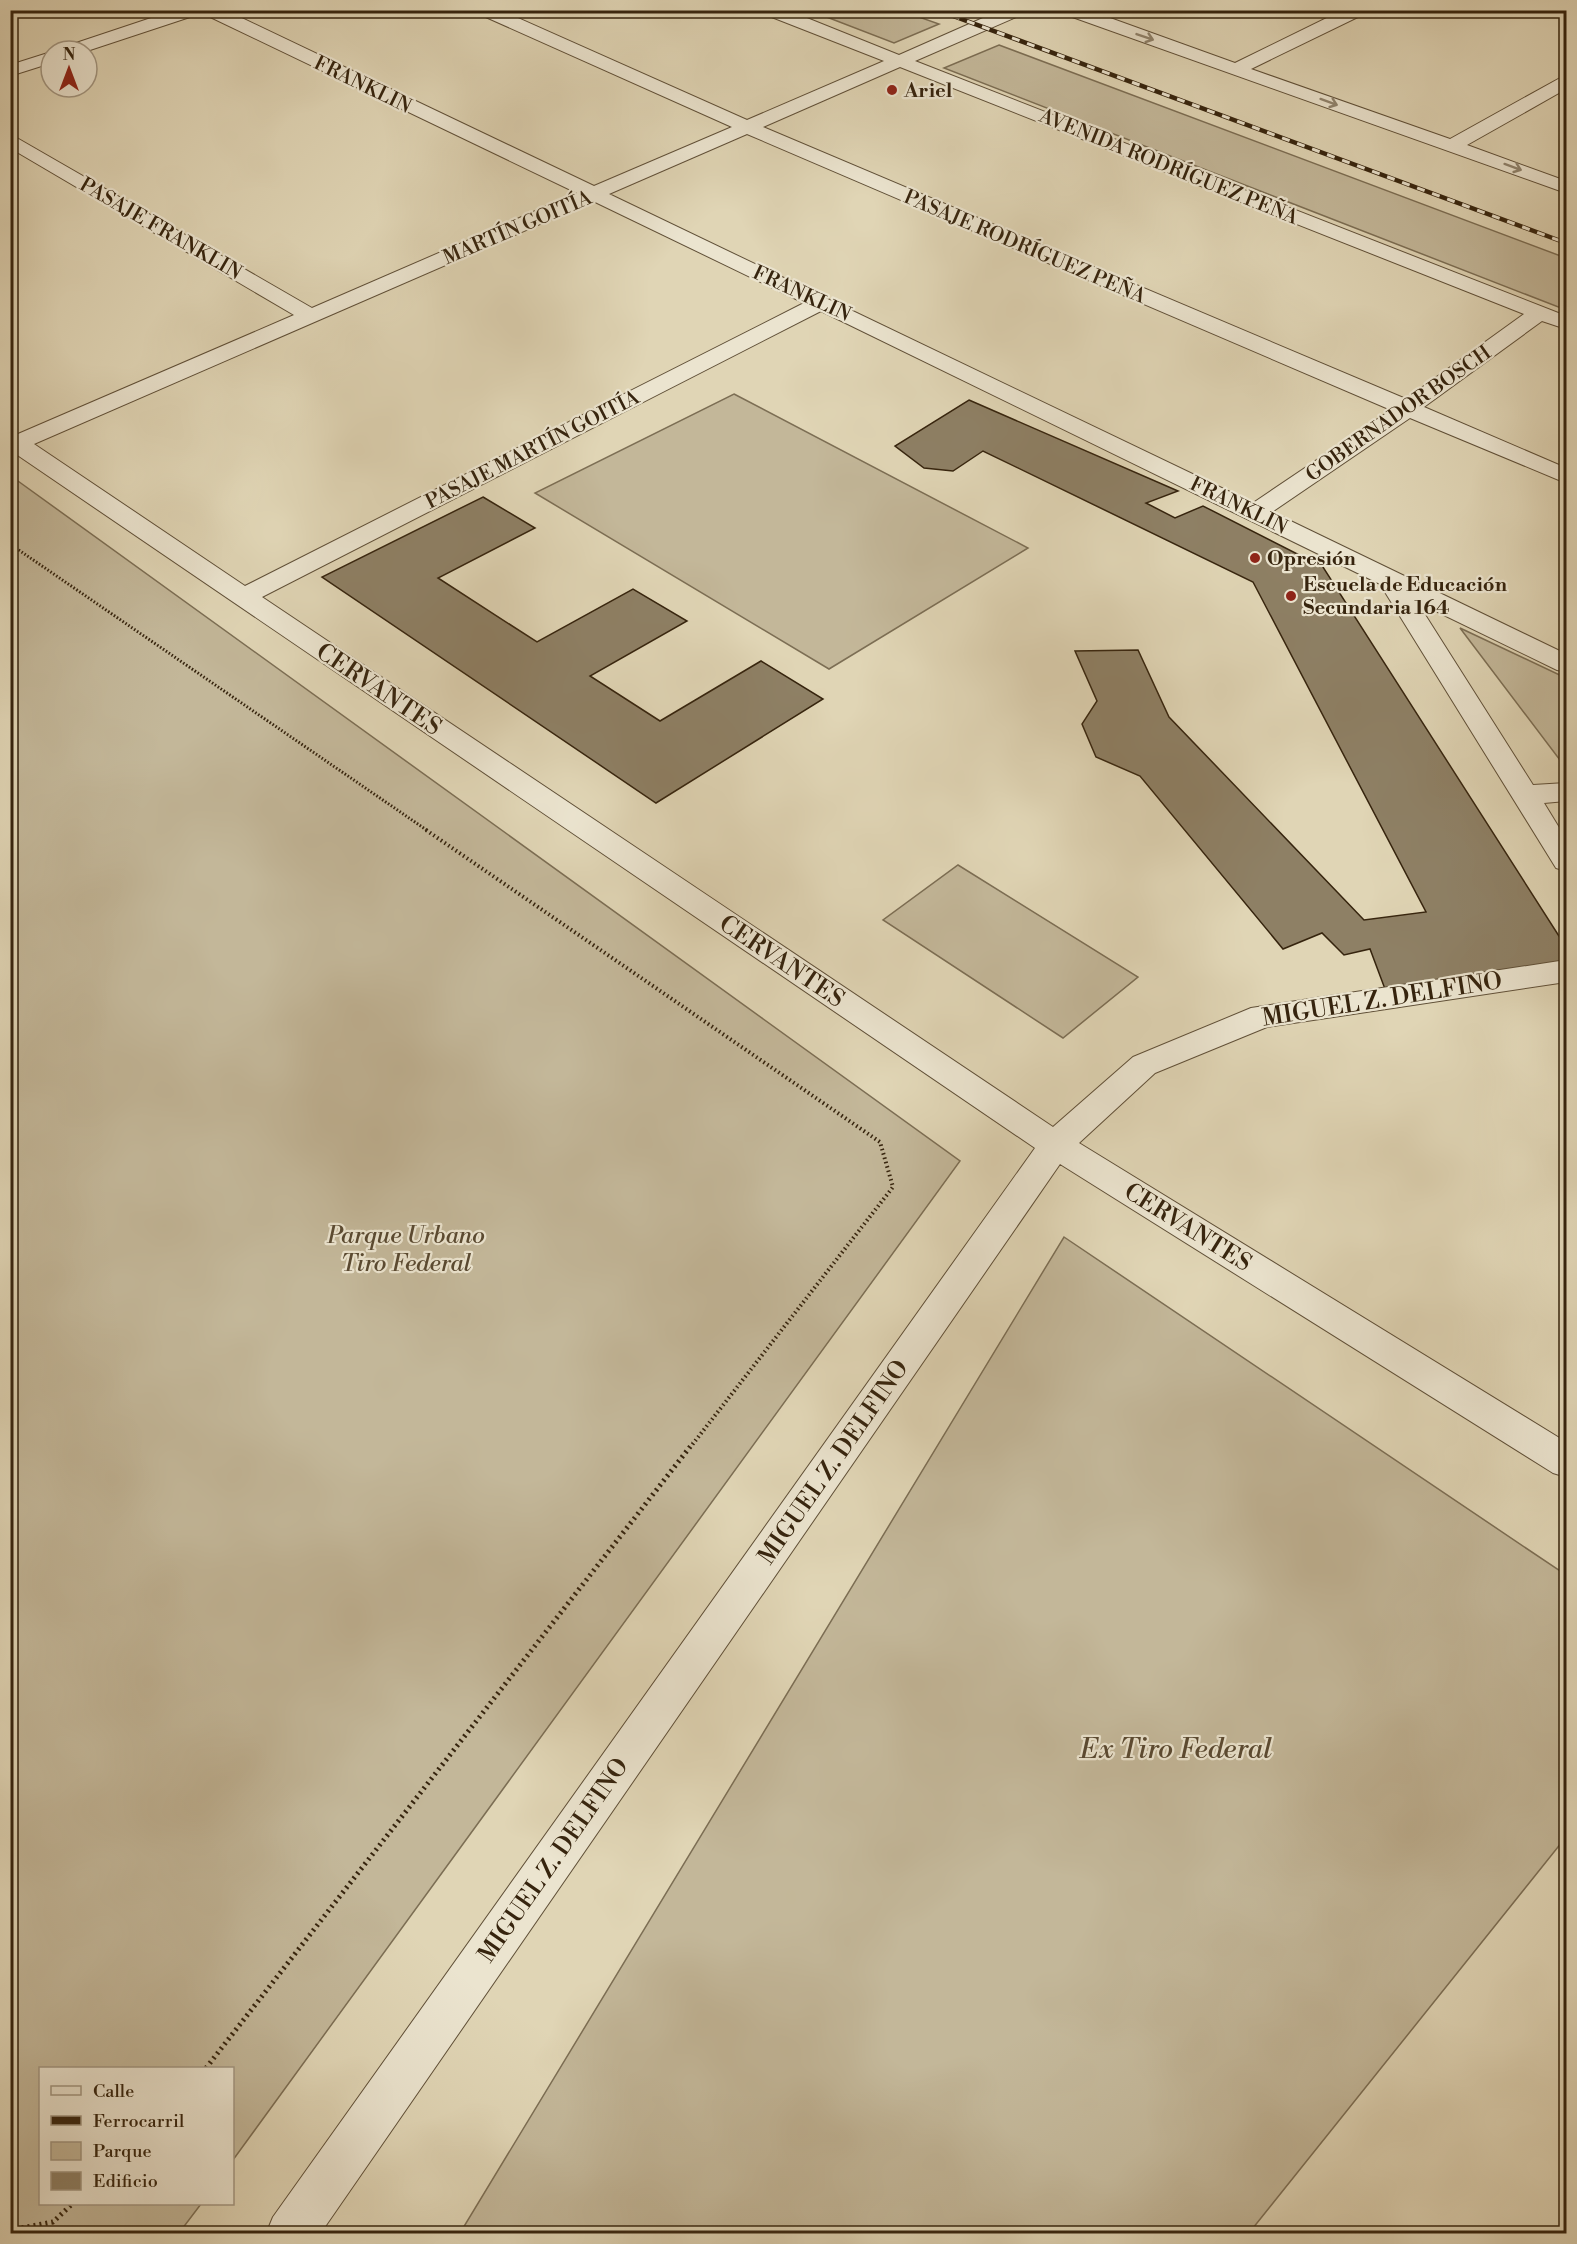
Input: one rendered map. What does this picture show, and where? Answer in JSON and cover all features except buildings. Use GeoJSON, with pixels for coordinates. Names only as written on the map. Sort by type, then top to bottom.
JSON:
{"type":"FeatureCollection","features":[{"type":"Feature","properties":{"kind":"street"},"geometry":{"type":"LineString","coordinates":[[99,41],[193,10]]}},
{"type":"Feature","properties":{"kind":"street","name":"FRANKLIN"},"geometry":{"type":"LineString","coordinates":[[210,10],[822,302],[1256,512],[1391,581],[1566,664]]}},
{"type":"Feature","properties":{"kind":"street","name":"PASAJE RODRÍGUEZ PEÑA"},"geometry":{"type":"LineString","coordinates":[[485,10],[748,127],[1566,476]]}},
{"type":"Feature","properties":{"kind":"street","name":"AVENIDA RODRÍGUEZ PEÑA"},"geometry":{"type":"LineString","coordinates":[[770,10],[1566,323]]}},
{"type":"Feature","properties":{"kind":"street","name":"MARTÍN GOITÍA"},"geometry":{"type":"LineString","coordinates":[[14,441],[311,316],[1017,10]]}},
{"type":"Feature","properties":{"kind":"street"},"geometry":{"type":"LineString","coordinates":[[1070,10],[1566,186]]}},
{"type":"Feature","properties":{"kind":"street"},"geometry":{"type":"LineString","coordinates":[[1236,69],[1358,10]]}},
{"type":"Feature","properties":{"kind":"street"},"geometry":{"type":"LineString","coordinates":[[10,71],[39,61]]}},
{"type":"Feature","properties":{"kind":"street"},"geometry":{"type":"LineString","coordinates":[[1452,146],[1566,82]]}},
{"type":"Feature","properties":{"kind":"street","name":"PASAJE FRANKLIN"},"geometry":{"type":"LineString","coordinates":[[10,140],[311,316]]}},
{"type":"Feature","properties":{"kind":"street","name":"PASAJE MARTÍN GOITÍA"},"geometry":{"type":"LineString","coordinates":[[242,597],[822,302]]}},
{"type":"Feature","properties":{"kind":"street","name":"GOBERNADOR BOSCH"},"geometry":{"type":"LineString","coordinates":[[1256,512],[1407,409],[1539,313]]}},
{"type":"Feature","properties":{"kind":"street","name":"CERVANTES"},"geometry":{"type":"LineString","coordinates":[[14,441],[1055,1145],[1566,1461]]}},
{"type":"Feature","properties":{"kind":"street"},"geometry":{"type":"LineString","coordinates":[[1391,581],[1566,861]]}},
{"type":"Feature","properties":{"kind":"street"},"geometry":{"type":"LineString","coordinates":[[1525,795],[1566,792]]}},
{"type":"Feature","properties":{"kind":"street","name":"MIGUEL Z. DELFINO"},"geometry":{"type":"LineString","coordinates":[[290,2234],[1055,1145],[1144,1065],[1262,1016],[1566,971]]}},
{"type":"Feature","properties":{"kind":"path"},"geometry":{"type":"LineString","coordinates":[[10,544],[880,1142],[893,1187],[207,2067]]}},
{"type":"Feature","properties":{"kind":"path"},"geometry":{"type":"LineString","coordinates":[[10,2230],[53,2222],[71,2205]]}},
{"type":"Feature","properties":{"kind":"green space"},"geometry":{"type":"Polygon","coordinates":[[[811,11],[902,11],[939,24],[894,43],[811,11]]]}},
{"type":"Feature","properties":{"kind":"green space"},"geometry":{"type":"Polygon","coordinates":[[[999,45],[1566,258],[1566,310],[944,68],[999,45]]]}},
{"type":"Feature","properties":{"kind":"green space"},"geometry":{"type":"Polygon","coordinates":[[[734,394],[1028,548],[829,669],[535,493],[734,394]]]}},
{"type":"Feature","properties":{"kind":"green space","name":"Parque Urbano Tiro Federal"},"geometry":{"type":"Polygon","coordinates":[[[11,476],[960,1161],[234,2159],[234,2067],[39,2067],[39,2205],[200,2205],[179,2233],[11,2233],[11,476]]]}},
{"type":"Feature","properties":{"kind":"green space"},"geometry":{"type":"Polygon","coordinates":[[[1460,628],[1566,678],[1566,768],[1460,628]]]}},
{"type":"Feature","properties":{"kind":"green space"},"geometry":{"type":"Polygon","coordinates":[[[958,865],[1138,977],[1063,1038],[883,920],[958,865]]]}},
{"type":"Feature","properties":{"kind":"green space","name":"Ex Tiro Federal"},"geometry":{"type":"Polygon","coordinates":[[[1064,1237],[1566,1575],[1566,1837],[1249,2233],[460,2233],[1064,1237]]]}},
{"type":"Feature","properties":{"kind":"railway"},"geometry":{"type":"LineString","coordinates":[[937,10],[1566,243]]}},
{"type":"Feature","properties":{"kind":"place","name":"Ariel"},"geometry":{"type":"Point","coordinates":[892,90]}},
{"type":"Feature","properties":{"kind":"place","name":"Opresión"},"geometry":{"type":"Point","coordinates":[1255,558]}},
{"type":"Feature","properties":{"kind":"place","name":"Escuela de Educación Secundaria 164"},"geometry":{"type":"Point","coordinates":[1291,596]}}]}
